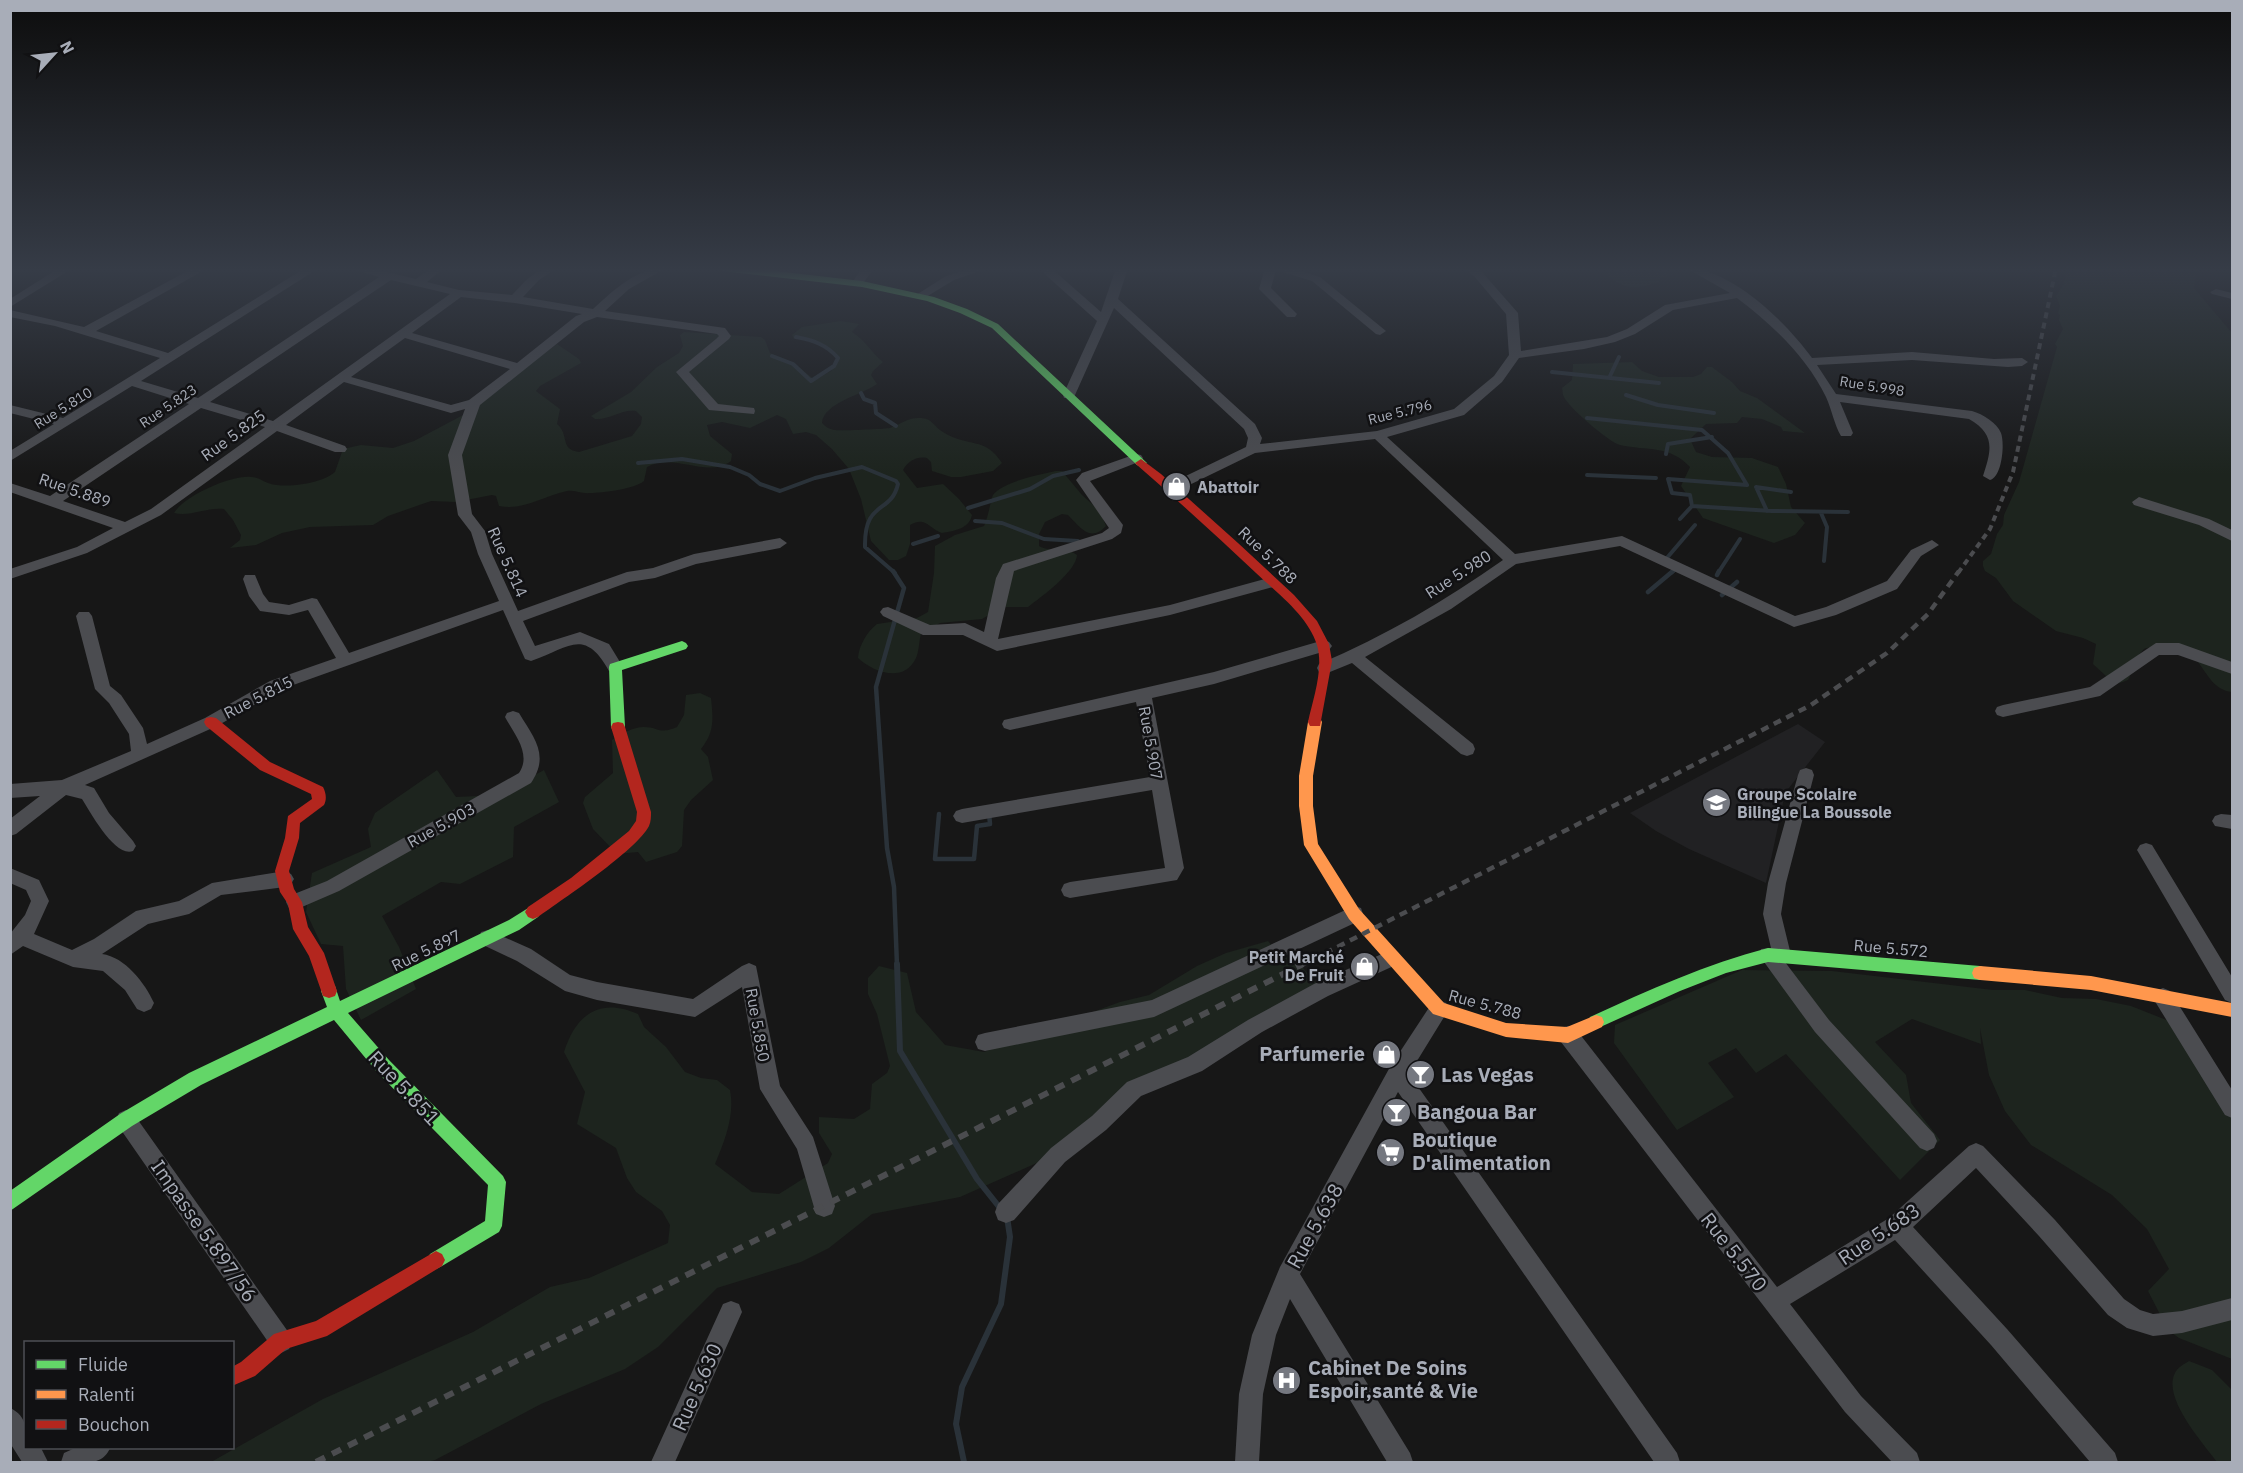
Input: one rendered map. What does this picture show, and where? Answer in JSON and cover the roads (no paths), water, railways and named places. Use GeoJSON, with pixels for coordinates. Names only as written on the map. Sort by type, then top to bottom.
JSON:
{"type":"FeatureCollection","features":[{"type":"Feature","properties":{"kind":"street"},"geometry":{"type":"LineString","coordinates":[[104,337],[169,357]]}},
{"type":"Feature","properties":{"kind":"street","name":"Rue 5.810"},"geometry":{"type":"LineString","coordinates":[[10,458],[202,337]]}},
{"type":"Feature","properties":{"kind":"street","name":"Rue 5.823"},"geometry":{"type":"LineString","coordinates":[[52,501],[299,337]]}},
{"type":"Feature","properties":{"kind":"street","name":"Rue 5.825"},"geometry":{"type":"LineString","coordinates":[[10,574],[82,550],[127,528],[179,496],[274,425],[400,337]]}},
{"type":"Feature","properties":{"kind":"street"},"geometry":{"type":"LineString","coordinates":[[413,337],[518,367]]}},
{"type":"Feature","properties":{"kind":"street","name":"Rue 5.814"},"geometry":{"type":"LineString","coordinates":[[557,337],[474,403],[454,455],[458,486],[465,515],[478,531],[485,554],[531,655],[549,646],[580,638],[604,648],[615,667]]}},
{"type":"Feature","properties":{"kind":"street"},"geometry":{"type":"LineString","coordinates":[[723,337],[720,342],[682,372],[714,407],[749,411]]}},
{"type":"Feature","properties":{"kind":"street","name":"Rue 5.788"},"geometry":{"type":"LineString","coordinates":[[1007,337],[1136,458],[1172,488],[1306,616],[1324,646],[1325,668],[1312,728],[1306,776],[1308,834],[1318,858],[1354,914],[1439,1009],[1506,1030],[1563,1035]]}},
{"type":"Feature","properties":{"kind":"street"},"geometry":{"type":"LineString","coordinates":[[1069,395],[1095,337]]}},
{"type":"Feature","properties":{"kind":"street"},"geometry":{"type":"LineString","coordinates":[[1152,337],[1250,427],[1255,438],[1252,449]]}},
{"type":"Feature","properties":{"kind":"street"},"geometry":{"type":"LineString","coordinates":[[1514,337],[1515,355],[1573,348],[1619,337]]}},
{"type":"Feature","properties":{"kind":"street","name":"Rue 5.998"},"geometry":{"type":"LineString","coordinates":[[1789,337],[1810,362],[1832,397],[1972,415],[1986,423],[1995,434],[1995,461],[1990,476]]}},
{"type":"Feature","properties":{"kind":"street","name":"Rue 5.796"},"geometry":{"type":"LineString","coordinates":[[1172,488],[1252,449],[1378,435],[1460,412],[1498,379],[1515,355]]}},
{"type":"Feature","properties":{"kind":"street"},"geometry":{"type":"LineString","coordinates":[[1810,362],[1912,356],[1954,358],[1974,363],[2022,362]]}},
{"type":"Feature","properties":{"kind":"street"},"geometry":{"type":"LineString","coordinates":[[342,378],[451,409],[474,403]]}},
{"type":"Feature","properties":{"kind":"street"},"geometry":{"type":"LineString","coordinates":[[131,382],[274,425],[340,449]]}},
{"type":"Feature","properties":{"kind":"street"},"geometry":{"type":"LineString","coordinates":[[1832,397],[1846,433]]}},
{"type":"Feature","properties":{"kind":"street"},"geometry":{"type":"LineString","coordinates":[[10,409],[66,423]]}},
{"type":"Feature","properties":{"kind":"street","name":"Rue 5.980"},"geometry":{"type":"LineString","coordinates":[[1325,668],[1354,656],[1474,588],[1512,560],[1378,435]]}},
{"type":"Feature","properties":{"kind":"street"},"geometry":{"type":"LineString","coordinates":[[992,643],[990,638],[1003,578],[1008,568],[1107,536],[1116,530],[1116,525],[1083,480],[1087,476],[1136,458]]}},
{"type":"Feature","properties":{"kind":"street","name":"Rue 5.889"},"geometry":{"type":"LineString","coordinates":[[10,487],[127,528]]}},
{"type":"Feature","properties":{"kind":"street"},"geometry":{"type":"LineString","coordinates":[[2139,502],[2204,522],[2232,536]]}},
{"type":"Feature","properties":{"kind":"street"},"geometry":{"type":"LineString","coordinates":[[1512,560],[1622,541],[1794,622],[1831,611],[1892,585],[1916,553],[1932,545]]}},
{"type":"Feature","properties":{"kind":"street","name":"Rue 5.815"},"geometry":{"type":"LineString","coordinates":[[10,791],[63,787],[211,722],[276,685],[345,659],[627,577],[655,573],[694,560],[780,543]]}},
{"type":"Feature","properties":{"kind":"street"},"geometry":{"type":"LineString","coordinates":[[250,579],[256,596],[265,607],[289,610],[312,603],[345,659]]}},
{"type":"Feature","properties":{"kind":"street"},"geometry":{"type":"LineString","coordinates":[[888,612],[928,631],[965,629],[992,643],[1003,644],[1170,610],[1272,582]]}},
{"type":"Feature","properties":{"kind":"street"},"geometry":{"type":"LineString","coordinates":[[84,616],[103,689],[115,699],[137,734],[140,755]]}},
{"type":"Feature","properties":{"kind":"street"},"geometry":{"type":"LineString","coordinates":[[615,667],[682,646]]}},
{"type":"Feature","properties":{"kind":"street","name":"Rue 5.907"},"geometry":{"type":"LineString","coordinates":[[1071,890],[1171,875],[1174,871],[1174,859],[1143,694],[1214,678],[1324,646]]}},
{"type":"Feature","properties":{"kind":"street"},"geometry":{"type":"LineString","coordinates":[[2003,711],[2094,692],[2156,650],[2180,649],[2232,668]]}},
{"type":"Feature","properties":{"kind":"street"},"geometry":{"type":"LineString","coordinates":[[1354,656],[1467,749]]}},
{"type":"Feature","properties":{"kind":"street","name":"Rue 5.897"},"geometry":{"type":"LineString","coordinates":[[10,1202],[126,1120],[195,1079],[488,938],[543,907],[634,835],[643,823],[644,812],[618,728],[615,667]]}},
{"type":"Feature","properties":{"kind":"street"},"geometry":{"type":"LineString","coordinates":[[1010,724],[1143,694]]}},
{"type":"Feature","properties":{"kind":"street","name":"Rue 5.903"},"geometry":{"type":"LineString","coordinates":[[295,902],[351,877],[525,778],[532,771],[534,757],[513,717]]}},
{"type":"Feature","properties":{"kind":"street","name":"Rue 5.851"},"geometry":{"type":"LineString","coordinates":[[211,722],[265,766],[308,786],[320,795],[319,801],[294,820],[291,825],[292,838],[282,871],[287,892],[295,902],[301,929],[316,954],[336,1011],[383,1066],[497,1182],[493,1226],[320,1329],[281,1341],[248,1369],[234,1376]]}},
{"type":"Feature","properties":{"kind":"street"},"geometry":{"type":"LineString","coordinates":[[1806,775],[1777,883],[1772,914],[1775,955],[1822,1026],[1927,1141]]}},
{"type":"Feature","properties":{"kind":"street"},"geometry":{"type":"LineString","coordinates":[[962,816],[1158,783]]}},
{"type":"Feature","properties":{"kind":"street"},"geometry":{"type":"LineString","coordinates":[[10,829],[63,787],[88,794],[103,818],[127,846]]}},
{"type":"Feature","properties":{"kind":"street"},"geometry":{"type":"LineString","coordinates":[[2146,850],[2232,994]]}},
{"type":"Feature","properties":{"kind":"street"},"geometry":{"type":"LineString","coordinates":[[10,875],[33,885],[40,901],[34,918],[16,942],[73,959],[107,963],[132,984],[144,1003]]}},
{"type":"Feature","properties":{"kind":"street"},"geometry":{"type":"LineString","coordinates":[[73,959],[101,945],[144,917],[183,908],[218,888],[285,879]]}},
{"type":"Feature","properties":{"kind":"street"},"geometry":{"type":"LineString","coordinates":[[985,1042],[1154,1008],[1354,914]]}},
{"type":"Feature","properties":{"kind":"street","name":"Rue 5.850"},"geometry":{"type":"LineString","coordinates":[[488,938],[534,960],[565,981],[597,991],[695,1008],[749,972],[770,1089],[806,1144],[824,1206]]}},
{"type":"Feature","properties":{"kind":"street","name":"Rue 5.572"},"geometry":{"type":"LineString","coordinates":[[1563,1035],[1725,966],[1775,955],[2091,984],[2232,1010]]}},
{"type":"Feature","properties":{"kind":"street"},"geometry":{"type":"LineString","coordinates":[[1005,1212],[1058,1155],[1099,1123],[1134,1089],[1195,1064],[1255,1026],[1321,990],[1392,958]]}},
{"type":"Feature","properties":{"kind":"street"},"geometry":{"type":"LineString","coordinates":[[2163,997],[2232,1108]]}},
{"type":"Feature","properties":{"kind":"street","name":"Rue 5.638"},"geometry":{"type":"LineString","coordinates":[[1247,1462],[1251,1394],[1264,1335],[1288,1275],[1397,1074],[1439,1009]]}},
{"type":"Feature","properties":{"kind":"street","name":"Rue 5.570"},"geometry":{"type":"LineString","coordinates":[[1563,1035],[1853,1404],[1908,1462]]}},
{"type":"Feature","properties":{"kind":"street"},"geometry":{"type":"LineString","coordinates":[[1397,1074],[1668,1462]]}},
{"type":"Feature","properties":{"kind":"street","name":"Impasse 5.897/56"},"geometry":{"type":"LineString","coordinates":[[126,1120],[281,1341]]}},
{"type":"Feature","properties":{"kind":"street","name":"Rue 5.683"},"geometry":{"type":"LineString","coordinates":[[1773,1302],[1897,1226],[1934,1195],[1976,1153],[2047,1228],[2116,1307],[2134,1320],[2153,1325],[2182,1322],[2232,1309]]}},
{"type":"Feature","properties":{"kind":"street"},"geometry":{"type":"LineString","coordinates":[[1897,1226],[1999,1337],[2106,1462]]}},
{"type":"Feature","properties":{"kind":"street"},"geometry":{"type":"LineString","coordinates":[[1288,1275],[1401,1462]]}},
{"type":"Feature","properties":{"kind":"street","name":"Rue 5.630"},"geometry":{"type":"LineString","coordinates":[[663,1462],[731,1312]]}},
{"type":"Feature","properties":{"kind":"street"},"geometry":{"type":"LineString","coordinates":[[10,1420],[24,1443]]}},
{"type":"Feature","properties":{"kind":"street"},"geometry":{"type":"LineString","coordinates":[[28,1449],[36,1462]]}},
{"type":"Feature","properties":{"kind":"street"},"geometry":{"type":"LineString","coordinates":[[73,1462],[96,1449]]}},
{"type":"Feature","properties":{"kind":"waterway"},"geometry":{"type":"LineString","coordinates":[[772,356],[793,364],[811,381],[834,366],[838,358],[824,346],[796,337]]}},
{"type":"Feature","properties":{"kind":"waterway"},"geometry":{"type":"LineString","coordinates":[[1610,376],[1619,357]]}},
{"type":"Feature","properties":{"kind":"waterway"},"geometry":{"type":"LineString","coordinates":[[1552,372],[1659,383]]}},
{"type":"Feature","properties":{"kind":"waterway"},"geometry":{"type":"LineString","coordinates":[[861,393],[864,399],[875,403],[876,413],[896,426]]}},
{"type":"Feature","properties":{"kind":"waterway"},"geometry":{"type":"LineString","coordinates":[[1626,395],[1658,405],[1714,413]]}},
{"type":"Feature","properties":{"kind":"waterway"},"geometry":{"type":"LineString","coordinates":[[1587,418],[1702,430],[1710,437]]}},
{"type":"Feature","properties":{"kind":"waterway"},"geometry":{"type":"LineString","coordinates":[[1666,454],[1668,444],[1710,437]]}},
{"type":"Feature","properties":{"kind":"waterway"},"geometry":{"type":"LineString","coordinates":[[1692,506],[1690,495],[1672,493],[1668,479],[1747,485],[1728,453],[1710,437]]}},
{"type":"Feature","properties":{"kind":"waterway"},"geometry":{"type":"LineString","coordinates":[[638,463],[682,459],[730,467],[749,475],[760,484],[780,491],[815,478],[862,467],[896,481],[898,484],[895,494],[873,514],[869,521],[865,547],[893,572]]}},
{"type":"Feature","properties":{"kind":"waterway"},"geometry":{"type":"LineString","coordinates":[[968,508],[1030,489],[1053,476],[1079,470]]}},
{"type":"Feature","properties":{"kind":"waterway"},"geometry":{"type":"LineString","coordinates":[[1587,475],[1656,478]]}},
{"type":"Feature","properties":{"kind":"waterway"},"geometry":{"type":"LineString","coordinates":[[1767,511],[1756,487],[1791,492]]}},
{"type":"Feature","properties":{"kind":"waterway"},"geometry":{"type":"LineString","coordinates":[[1680,519],[1692,506]]}},
{"type":"Feature","properties":{"kind":"waterway"},"geometry":{"type":"LineString","coordinates":[[1692,506],[1767,511]]}},
{"type":"Feature","properties":{"kind":"waterway"},"geometry":{"type":"LineString","coordinates":[[1767,511],[1848,512]]}},
{"type":"Feature","properties":{"kind":"waterway"},"geometry":{"type":"LineString","coordinates":[[1821,513],[1827,527],[1824,561]]}},
{"type":"Feature","properties":{"kind":"waterway"},"geometry":{"type":"LineString","coordinates":[[975,521],[1002,523],[1044,539],[1078,541]]}},
{"type":"Feature","properties":{"kind":"waterway"},"geometry":{"type":"LineString","coordinates":[[1666,559],[1695,525]]}},
{"type":"Feature","properties":{"kind":"waterway"},"geometry":{"type":"LineString","coordinates":[[913,544],[938,536]]}},
{"type":"Feature","properties":{"kind":"waterway"},"geometry":{"type":"LineString","coordinates":[[1718,573],[1740,539]]}},
{"type":"Feature","properties":{"kind":"waterway"},"geometry":{"type":"LineString","coordinates":[[1671,573],[1677,568]]}},
{"type":"Feature","properties":{"kind":"waterway"},"geometry":{"type":"LineString","coordinates":[[1648,592],[1673,571]]}},
{"type":"Feature","properties":{"kind":"waterway"},"geometry":{"type":"LineString","coordinates":[[893,572],[904,588],[876,687],[887,848],[894,887],[897,966]]}},
{"type":"Feature","properties":{"kind":"waterway"},"geometry":{"type":"LineString","coordinates":[[1722,595],[1737,582]]}},
{"type":"Feature","properties":{"kind":"waterway"},"geometry":{"type":"LineString","coordinates":[[939,814],[935,859],[974,859],[977,826],[990,824],[989,813]]}},
{"type":"Feature","properties":{"kind":"waterway"},"geometry":{"type":"LineString","coordinates":[[897,964],[900,1051],[977,1179],[1000,1208]]}},
{"type":"Feature","properties":{"kind":"waterway"},"geometry":{"type":"LineString","coordinates":[[964,1462],[956,1424],[962,1387],[1001,1304],[1010,1237],[1007,1217]]}},
{"type":"Feature","properties":{"kind":"railway"},"geometry":{"type":"LineString","coordinates":[[1958,573],[1990,529],[2013,472],[2042,337]]}},
{"type":"Feature","properties":{"kind":"railway"},"geometry":{"type":"LineString","coordinates":[[1300,966],[1811,705],[1887,653],[1928,614],[1959,571]]}},
{"type":"Feature","properties":{"kind":"railway"},"geometry":{"type":"LineString","coordinates":[[316,1462],[1303,964]]}},
{"type":"Feature","properties":{"kind":"place","name":"Abattoir"},"geometry":{"type":"Point","coordinates":[1176,487]}},
{"type":"Feature","properties":{"kind":"place","name":"Groupe Scolaire Bilingue La Boussole"},"geometry":{"type":"Point","coordinates":[1716,803]}},
{"type":"Feature","properties":{"kind":"place","name":"Petit Marché De Fruit"},"geometry":{"type":"Point","coordinates":[1365,966]}},
{"type":"Feature","properties":{"kind":"place","name":"Parfumerie"},"geometry":{"type":"Point","coordinates":[1386,1054]}},
{"type":"Feature","properties":{"kind":"place","name":"Las Vegas"},"geometry":{"type":"Point","coordinates":[1420,1075]}},
{"type":"Feature","properties":{"kind":"place","name":"Bangoua Bar"},"geometry":{"type":"Point","coordinates":[1396,1112]}},
{"type":"Feature","properties":{"kind":"place","name":"Boutique D'alimentation"},"geometry":{"type":"Point","coordinates":[1391,1152]}},
{"type":"Feature","properties":{"kind":"place","name":"Cabinet De Soins Espoir,santé & Vie"},"geometry":{"type":"Point","coordinates":[1287,1380]}}]}
